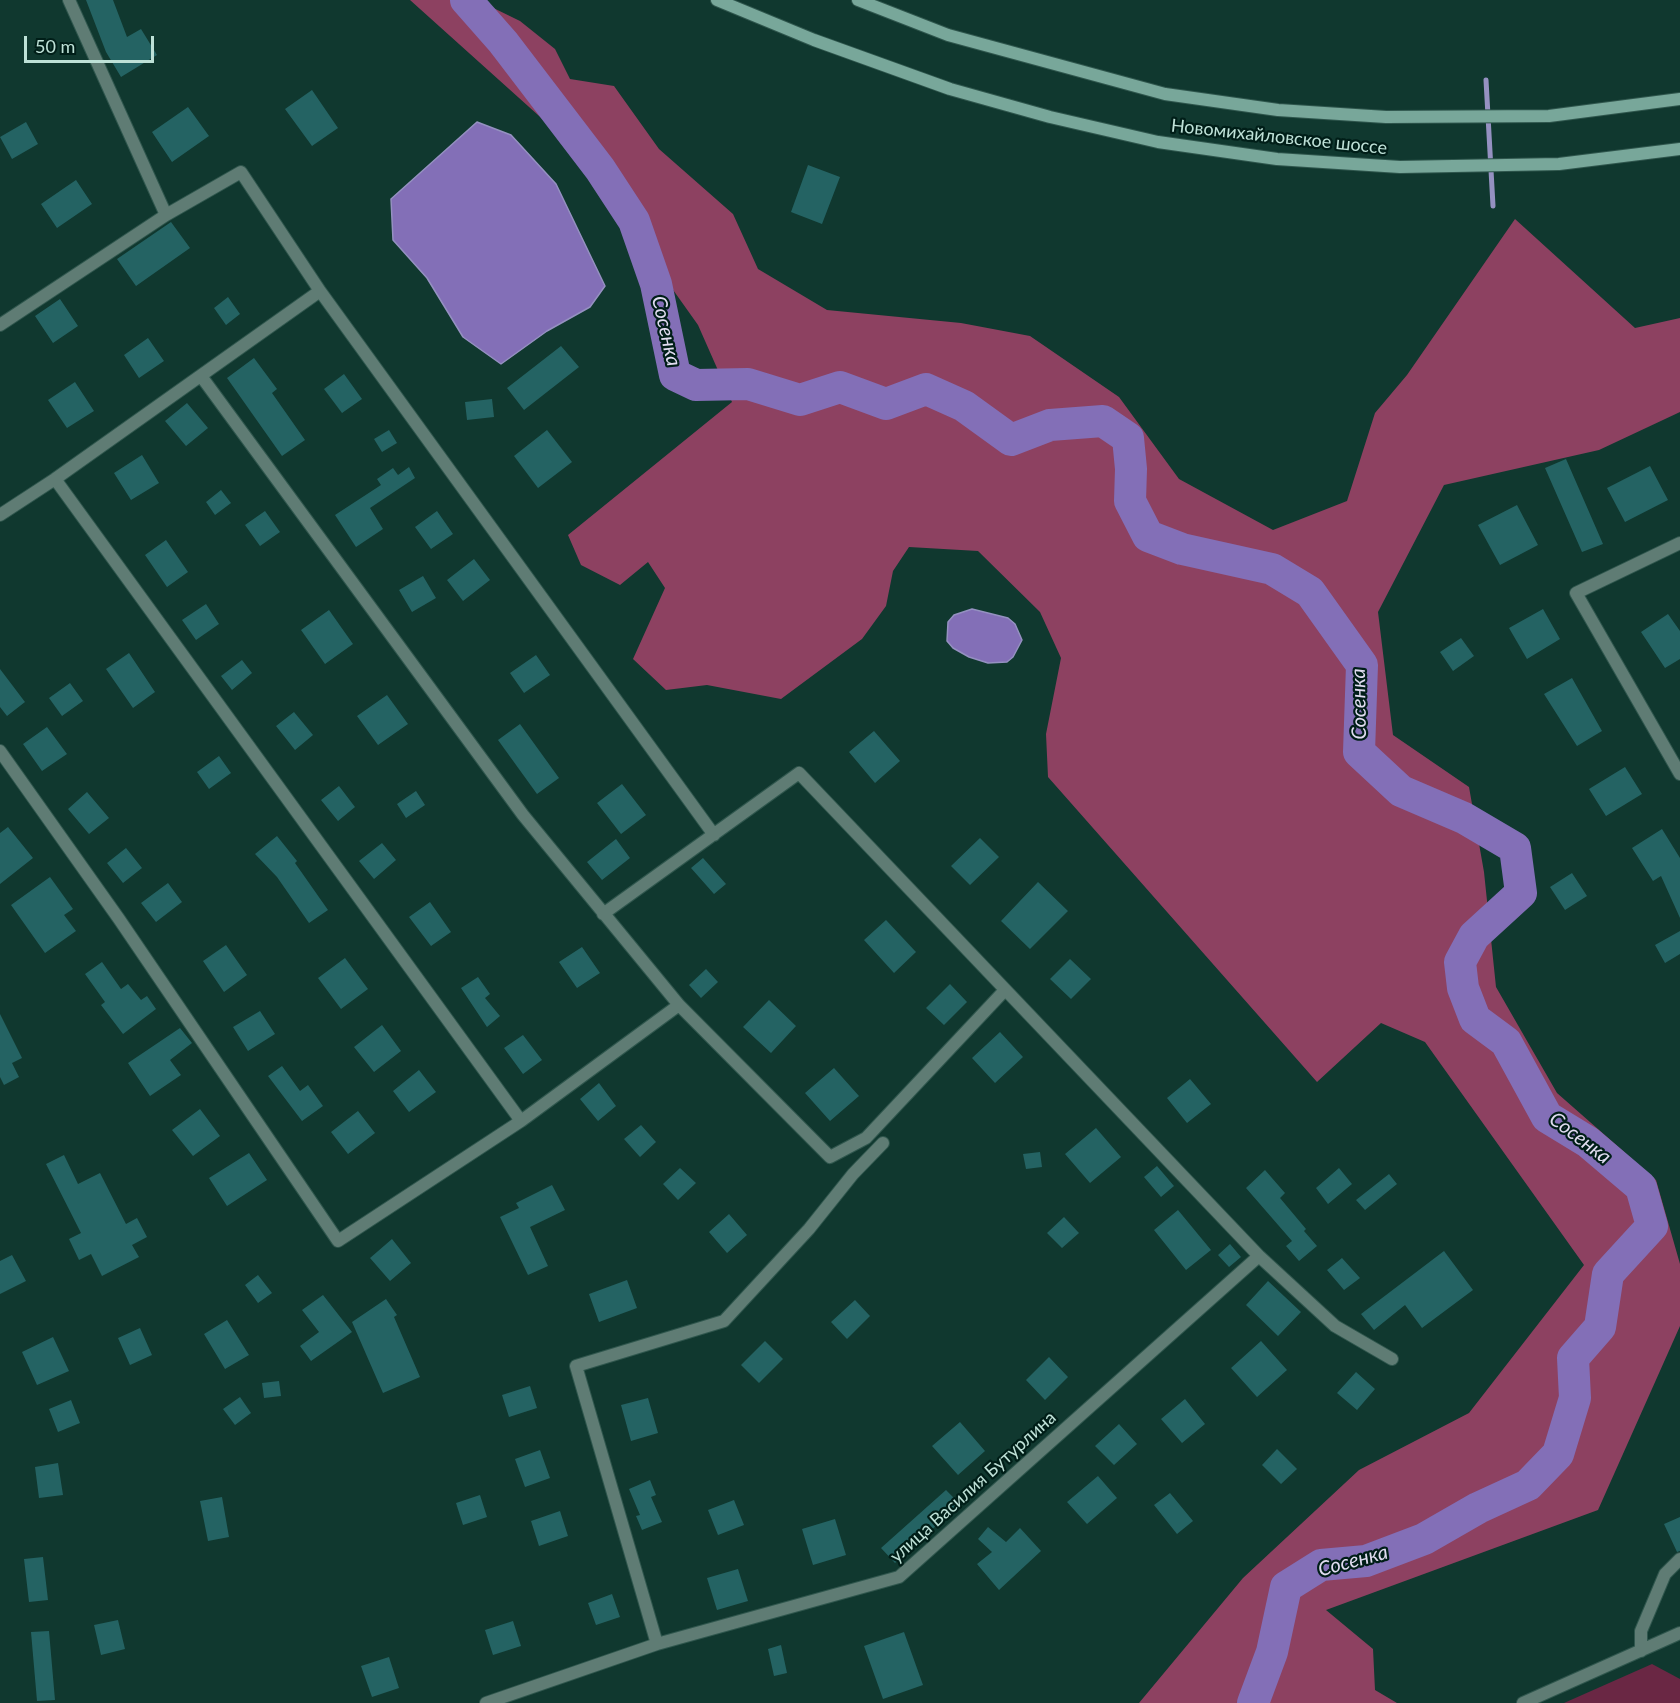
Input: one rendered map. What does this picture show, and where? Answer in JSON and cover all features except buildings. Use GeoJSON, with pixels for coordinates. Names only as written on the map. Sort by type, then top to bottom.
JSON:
{"type":"FeatureCollection","features":[{"type":"Feature","properties":{"kind":"main road","name":"Новомихайловское шоссе"},"geometry":{"type":"LineString","coordinates":[[717,0],[814,39],[950,89],[1050,117],[1158,142],[1277,159],[1400,167],[1559,164],[1680,149]]}},
{"type":"Feature","properties":{"kind":"main road","name":"Новомихайловское шоссе"},"geometry":{"type":"LineString","coordinates":[[858,0],[948,35],[1165,94],[1278,110],[1386,117],[1549,116],[1680,99]]}},
{"type":"Feature","properties":{"kind":"street"},"geometry":{"type":"LineString","coordinates":[[69,0],[166,215]]}},
{"type":"Feature","properties":{"kind":"street"},"geometry":{"type":"LineString","coordinates":[[0,325],[166,215],[241,172],[320,291],[714,835]]}},
{"type":"Feature","properties":{"kind":"street"},"geometry":{"type":"LineString","coordinates":[[0,515],[55,479],[320,291]]}},
{"type":"Feature","properties":{"kind":"street"},"geometry":{"type":"LineString","coordinates":[[201,376],[523,815],[679,1005],[830,1157],[866,1138],[1005,990]]}},
{"type":"Feature","properties":{"kind":"street"},"geometry":{"type":"LineString","coordinates":[[55,479],[520,1121]]}},
{"type":"Feature","properties":{"kind":"street"},"geometry":{"type":"LineString","coordinates":[[1680,543],[1576,593],[1680,774]]}},
{"type":"Feature","properties":{"kind":"street"},"geometry":{"type":"LineString","coordinates":[[0,751],[119,919],[338,1241],[520,1121],[679,1005]]}},
{"type":"Feature","properties":{"kind":"street"},"geometry":{"type":"LineString","coordinates":[[603,914],[799,773],[1259,1256],[1335,1326],[1392,1359]]}},
{"type":"Feature","properties":{"kind":"street"},"geometry":{"type":"LineString","coordinates":[[657,1644],[576,1366],[724,1321],[809,1229],[853,1174],[883,1143]]}},
{"type":"Feature","properties":{"kind":"street","name":"улица Василия Бутурлина"},"geometry":{"type":"LineString","coordinates":[[486,1703],[657,1644],[899,1577],[1259,1256]]}},
{"type":"Feature","properties":{"kind":"street"},"geometry":{"type":"LineString","coordinates":[[1641,1651],[1641,1630],[1669,1567],[1680,1559]]}},
{"type":"Feature","properties":{"kind":"street"},"geometry":{"type":"LineString","coordinates":[[1523,1703],[1680,1633]]}},
{"type":"Feature","properties":{"kind":"shaded area"},"geometry":{"type":"Polygon","coordinates":[[[410,0],[477,0],[520,21],[555,49],[570,79],[614,86],[659,149],[733,214],[758,269],[827,310],[961,323],[1030,336],[1119,397],[1179,479],[1273,530],[1347,501],[1375,413],[1407,375],[1515,219],[1635,328],[1680,318],[1680,412],[1599,450],[1444,485],[1378,612],[1393,735],[1469,787],[1484,872],[1496,987],[1557,1093],[1656,1180],[1680,1264],[1680,1326],[1598,1510],[1326,1610],[1373,1649],[1375,1690],[1397,1703],[1139,1703],[1243,1578],[1359,1470],[1469,1413],[1584,1265],[1425,1042],[1381,1023],[1317,1082],[1048,777],[1046,734],[1061,658],[1040,612],[978,551],[909,547],[893,571],[886,606],[862,639],[781,699],[707,685],[666,690],[633,659],[665,588],[648,562],[620,585],[581,565],[568,535],[732,402],[698,325],[568,142],[410,0]]]}},
{"type":"Feature","properties":{"kind":"shaded area"},"geometry":{"type":"Polygon","coordinates":[[[477,122],[511,135],[556,184],[605,286],[590,307],[547,331],[501,364],[463,337],[427,278],[393,240],[391,199],[477,122]]]}},
{"type":"Feature","properties":{"kind":"shaded area"},"geometry":{"type":"Polygon","coordinates":[[[972,609],[1008,618],[1015,624],[1022,640],[1013,657],[1007,662],[988,663],[969,657],[953,648],[947,641],[948,622],[954,615],[972,609]]]}},
{"type":"Feature","properties":{"kind":"shaded area"},"geometry":{"type":"Polygon","coordinates":[[[1652,1664],[1680,1679],[1680,1703],[1564,1703],[1652,1664]]]}},
{"type":"Feature","properties":{"kind":"waterway","name":"Сосенка"},"geometry":{"type":"LineString","coordinates":[[466,0],[503,42],[600,169],[634,221],[656,284],[675,375],[696,385],[748,384],[800,400],[840,387],[886,404],[926,389],[964,406],[1011,440],[1050,425],[1103,421],[1128,438],[1131,469],[1130,501],[1148,536],[1182,549],[1272,569],[1310,592],[1362,665],[1359,752],[1401,791],[1464,818],[1515,848],[1521,893],[1474,936],[1460,962],[1463,988],[1475,1019],[1506,1042],[1547,1117],[1588,1142],[1641,1187],[1652,1226],[1608,1274],[1600,1327],[1573,1358],[1575,1398],[1558,1454],[1528,1485],[1478,1508],[1424,1539],[1366,1561],[1321,1565],[1286,1587],[1272,1652],[1253,1703]]}},
{"type":"Feature","properties":{"kind":"waterway"},"geometry":{"type":"LineString","coordinates":[[1486,80],[1493,206]]}}]}
